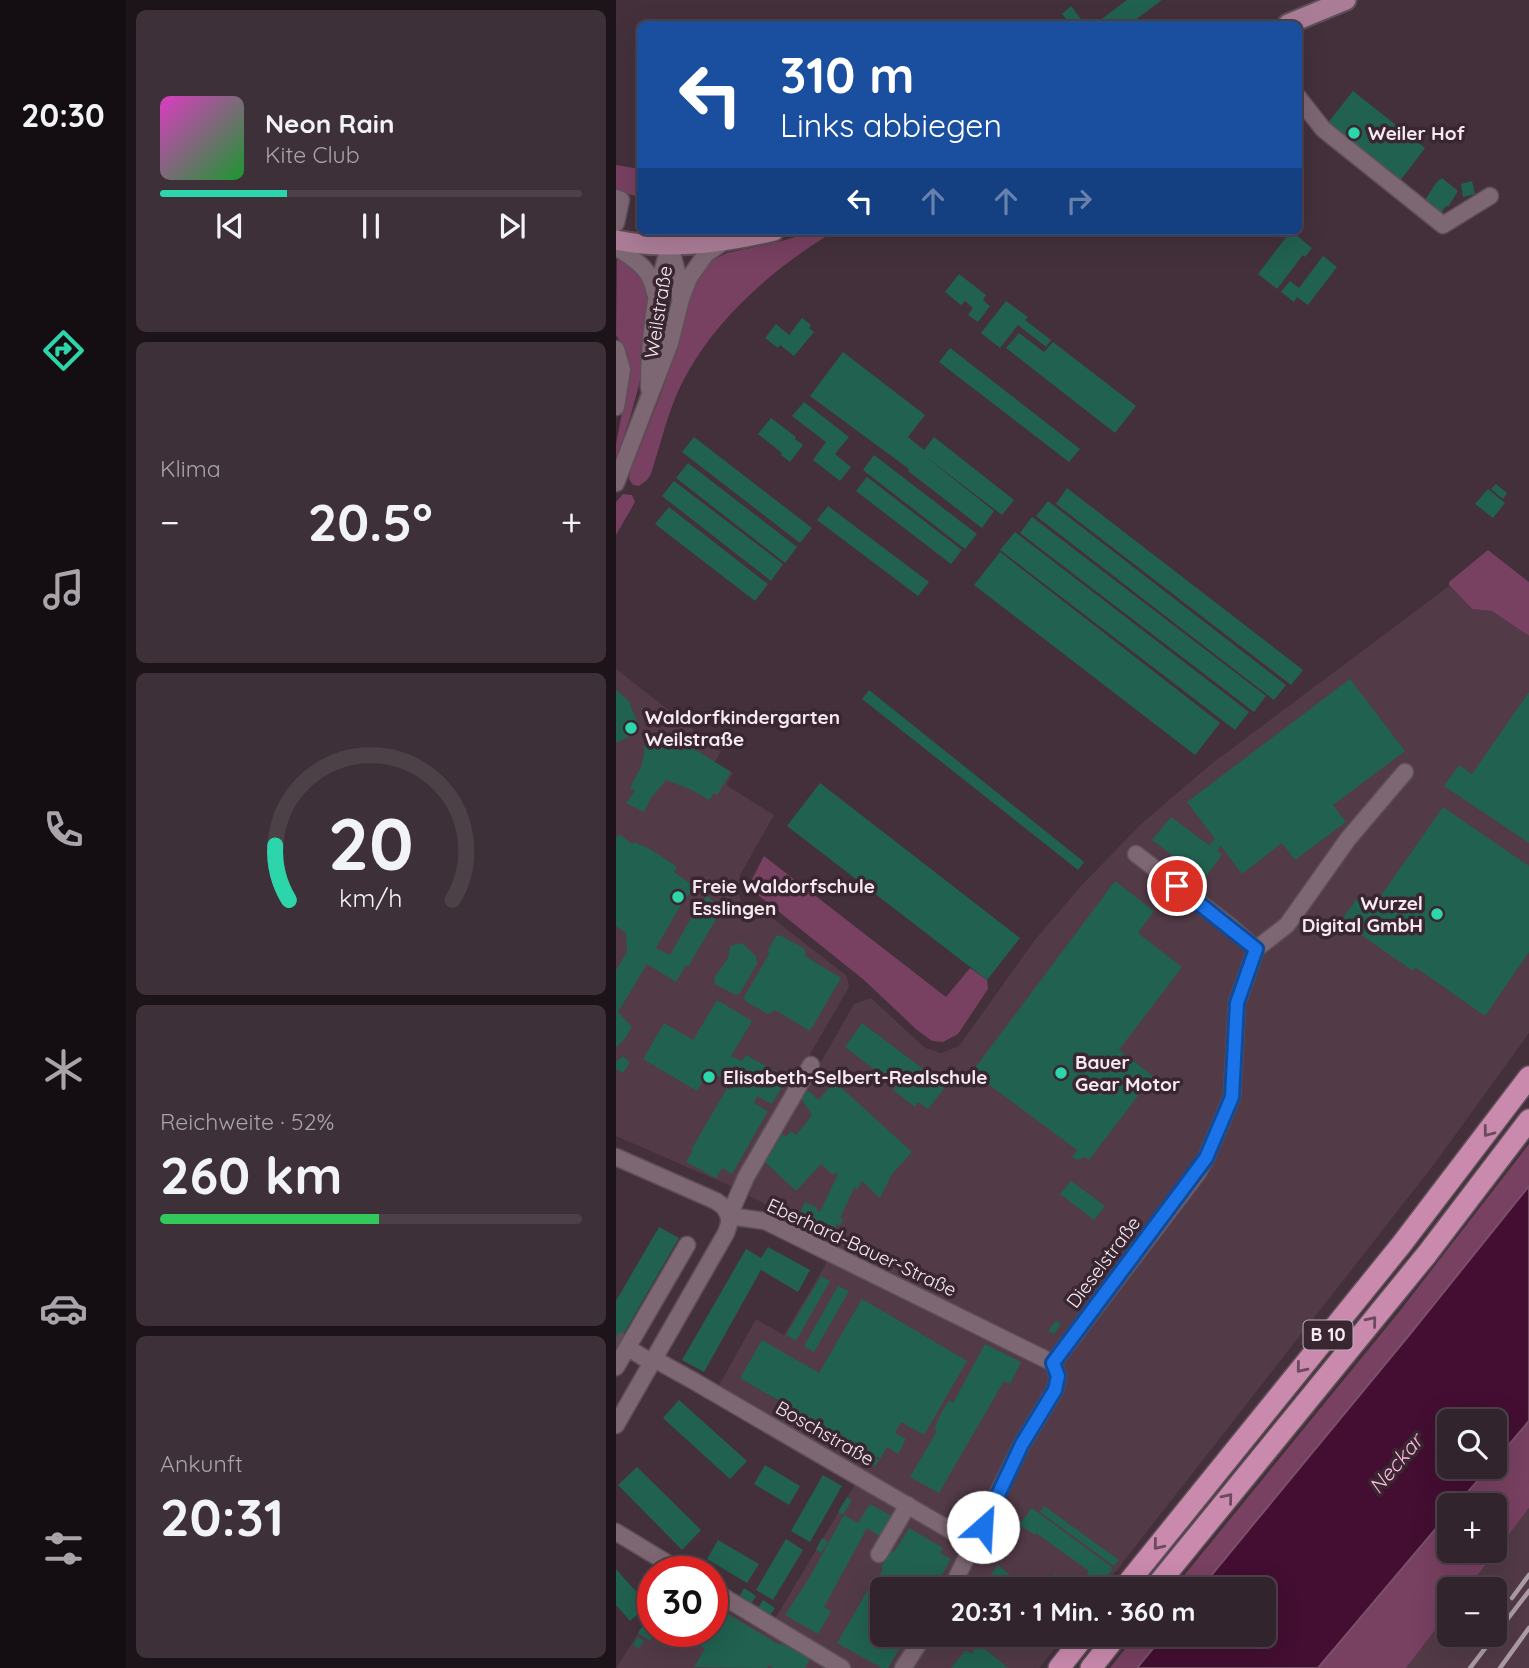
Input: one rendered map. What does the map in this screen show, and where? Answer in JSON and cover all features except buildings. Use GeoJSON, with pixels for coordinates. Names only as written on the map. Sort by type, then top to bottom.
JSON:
{"type":"FeatureCollection","features":[{"type":"Feature","properties":{"kind":"highway","name":"B 10"},"geometry":{"type":"LineString","coordinates":[[1133,1577],[1401,1245],[1529,1077]]}},
{"type":"Feature","properties":{"kind":"highway","name":"B 10"},"geometry":{"type":"LineString","coordinates":[[1164,1577],[1427,1254],[1529,1120]]}},
{"type":"Feature","properties":{"kind":"highway"},"geometry":{"type":"LineString","coordinates":[[1059,1668],[1076,1647]]}},
{"type":"Feature","properties":{"kind":"highway"},"geometry":{"type":"LineString","coordinates":[[1091,1668],[1108,1647]]}},
{"type":"Feature","properties":{"kind":"main road"},"geometry":{"type":"LineString","coordinates":[[1295,21],[1346,0]]}},
{"type":"Feature","properties":{"kind":"main road","name":"Weilstraße"},"geometry":{"type":"LineString","coordinates":[[670,245],[726,241],[755,235]]}},
{"type":"Feature","properties":{"kind":"main road"},"geometry":{"type":"LineString","coordinates":[[616,240],[637,252],[670,245]]}},
{"type":"Feature","properties":{"kind":"street"},"geometry":{"type":"LineString","coordinates":[[1302,102],[1323,129],[1443,225],[1489,196]]}},
{"type":"Feature","properties":{"kind":"street"},"geometry":{"type":"LineString","coordinates":[[616,198],[621,200],[616,223]]}},
{"type":"Feature","properties":{"kind":"street","name":"Weilstraße"},"geometry":{"type":"LineString","coordinates":[[616,483],[670,343],[689,278],[699,261],[726,241]]}},
{"type":"Feature","properties":{"kind":"street"},"geometry":{"type":"LineString","coordinates":[[670,245],[681,299]]}},
{"type":"Feature","properties":{"kind":"street","name":"Weilstraße"},"geometry":{"type":"LineString","coordinates":[[649,394],[649,354],[657,299],[670,245]]}},
{"type":"Feature","properties":{"kind":"street"},"geometry":{"type":"LineString","coordinates":[[616,247],[637,252],[650,275],[657,299]]}},
{"type":"Feature","properties":{"kind":"street"},"geometry":{"type":"LineString","coordinates":[[616,349],[622,370],[616,407]]}},
{"type":"Feature","properties":{"kind":"street"},"geometry":{"type":"LineString","coordinates":[[1136,854],[1256,949],[1287,925],[1349,839],[1405,772]]}},
{"type":"Feature","properties":{"kind":"street","name":"Dieselstraße"},"geometry":{"type":"LineString","coordinates":[[1053,1363],[1206,1158],[1232,1097],[1237,1003],[1256,949]]}},
{"type":"Feature","properties":{"kind":"street"},"geometry":{"type":"LineString","coordinates":[[616,1425],[726,1233],[729,1216],[752,1166],[811,1065]]}},
{"type":"Feature","properties":{"kind":"street"},"geometry":{"type":"LineString","coordinates":[[616,1157],[716,1201],[724,1207],[729,1216]]}},
{"type":"Feature","properties":{"kind":"street","name":"Eberhard-Bauer-Straße"},"geometry":{"type":"LineString","coordinates":[[729,1216],[765,1221],[1053,1363]]}},
{"type":"Feature","properties":{"kind":"street"},"geometry":{"type":"LineString","coordinates":[[616,1367],[687,1244]]}},
{"type":"Feature","properties":{"kind":"street","name":"Boschstraße"},"geometry":{"type":"LineString","coordinates":[[628,1348],[646,1359],[654,1359],[974,1544]]}},
{"type":"Feature","properties":{"kind":"street"},"geometry":{"type":"LineString","coordinates":[[957,1577],[1022,1444],[1055,1390],[1058,1376],[1053,1363]]}},
{"type":"Feature","properties":{"kind":"street"},"geometry":{"type":"LineString","coordinates":[[878,1554],[908,1505]]}},
{"type":"Feature","properties":{"kind":"street"},"geometry":{"type":"LineString","coordinates":[[616,1532],[656,1556]]}},
{"type":"Feature","properties":{"kind":"street"},"geometry":{"type":"LineString","coordinates":[[728,1600],[842,1668]]}},
{"type":"Feature","properties":{"kind":"street"},"geometry":{"type":"LineString","coordinates":[[903,1668],[917,1647]]}},
{"type":"Feature","properties":{"kind":"shaded area"},"geometry":{"type":"Polygon","coordinates":[[[616,165],[637,168],[637,196],[616,191],[616,165]]]}},
{"type":"Feature","properties":{"kind":"shaded area"},"geometry":{"type":"Polygon","coordinates":[[[802,235],[829,235],[772,275],[716,330],[688,372],[676,396],[651,474],[639,486],[633,485],[629,479],[630,472],[662,391],[682,330],[692,286],[705,264],[727,253],[802,235]]]}},
{"type":"Feature","properties":{"kind":"shaded area"},"geometry":{"type":"Polygon","coordinates":[[[617,259],[638,270],[649,294],[641,377],[616,460],[616,444],[630,372],[627,353],[616,335],[617,259]]]}},
{"type":"Feature","properties":{"kind":"shaded area"},"geometry":{"type":"Polygon","coordinates":[[[623,494],[632,495],[635,502],[616,535],[616,502],[623,494]]]}},
{"type":"Feature","properties":{"kind":"shaded area"},"geometry":{"type":"Polygon","coordinates":[[[1488,550],[1529,582],[1529,636],[1492,611],[1472,609],[1449,585],[1449,582],[1488,550]]]}},
{"type":"Feature","properties":{"kind":"shaded area"},"geometry":{"type":"Polygon","coordinates":[[[1449,586],[1472,609],[1492,611],[1529,636],[1529,1033],[1435,1163],[1111,1577],[870,1577],[870,1647],[1056,1647],[1039,1668],[616,1668],[637,1635],[637,1647],[728,1647],[728,1611],[766,1634],[863,1471],[718,1387],[756,1319],[784,1335],[825,1265],[832,1236],[749,1196],[753,1177],[854,1004],[871,998],[925,1048],[941,1053],[959,1046],[1034,941],[1081,886],[1141,824],[1210,765],[1449,586]]]}},
{"type":"Feature","properties":{"kind":"shaded area"},"geometry":{"type":"Polygon","coordinates":[[[616,669],[721,751],[715,762],[733,773],[726,785],[774,815],[740,875],[738,892],[742,905],[753,903],[847,976],[849,987],[733,1187],[616,1136],[616,669]]]}},
{"type":"Feature","properties":{"kind":"shaded area"},"geometry":{"type":"Polygon","coordinates":[[[764,856],[946,997],[970,968],[987,980],[988,989],[958,1034],[943,1042],[932,1041],[864,980],[758,895],[751,881],[764,856]]]}},
{"type":"Feature","properties":{"kind":"shaded area"},"geometry":{"type":"Polygon","coordinates":[[[1529,1144],[1529,1186],[1210,1577],[1183,1577],[1399,1312],[1529,1144]]]}},
{"type":"Feature","properties":{"kind":"shaded area"},"geometry":{"type":"Polygon","coordinates":[[[1529,1421],[1529,1508],[1507,1537],[1507,1493],[1467,1493],[1479,1479],[1507,1479],[1507,1447],[1529,1421]]]}},
{"type":"Feature","properties":{"kind":"shaded area"},"geometry":{"type":"Polygon","coordinates":[[[1529,1508],[1529,1668],[1406,1668],[1437,1628],[1437,1647],[1507,1647],[1507,1577],[1476,1577],[1487,1563],[1507,1563],[1507,1537],[1529,1508]]]}},
{"type":"Feature","properties":{"kind":"shaded area"},"geometry":{"type":"Polygon","coordinates":[[[1437,1527],[1437,1563],[1487,1563],[1476,1577],[1437,1577],[1437,1628],[1406,1668],[1318,1668],[1437,1527]]]}},
{"type":"Feature","properties":{"kind":"shaded area"},"geometry":{"type":"Polygon","coordinates":[[[1127,1647],[1154,1647],[1137,1668],[1110,1668],[1127,1647]]]}},
{"type":"Feature","properties":{"kind":"water","name":"Neckar"},"geometry":{"type":"Polygon","coordinates":[[[1529,1186],[1529,1421],[1507,1447],[1507,1409],[1437,1409],[1437,1479],[1479,1479],[1467,1493],[1437,1493],[1437,1527],[1318,1668],[1137,1668],[1154,1647],[1276,1647],[1276,1577],[1210,1577],[1529,1186]]]}},
{"type":"Feature","properties":{"kind":"tunnel"},"geometry":{"type":"LineString","coordinates":[[616,1337],[628,1348]]}},
{"type":"Feature","properties":{"kind":"railway"},"geometry":{"type":"LineString","coordinates":[[1512,1598],[1529,1575]]}},
{"type":"Feature","properties":{"kind":"railway"},"geometry":{"type":"LineString","coordinates":[[1470,1668],[1529,1591]]}},
{"type":"Feature","properties":{"kind":"railway"},"geometry":{"type":"LineString","coordinates":[[1500,1668],[1529,1628]]}},
{"type":"Feature","properties":{"kind":"place","name":"Weiler Hof"},"geometry":{"type":"Point","coordinates":[1354,133]}},
{"type":"Feature","properties":{"kind":"place","name":"Waldorfkindergarten Weilstraße"},"geometry":{"type":"Point","coordinates":[631,728]}},
{"type":"Feature","properties":{"kind":"place","name":"Freie Waldorfschule Esslingen"},"geometry":{"type":"Point","coordinates":[678,897]}},
{"type":"Feature","properties":{"kind":"place","name":"Wurzel Digital GmbH"},"geometry":{"type":"Point","coordinates":[1437,914]}},
{"type":"Feature","properties":{"kind":"place","name":"Bauer Gear Motor"},"geometry":{"type":"Point","coordinates":[1061,1073]}},
{"type":"Feature","properties":{"kind":"place","name":"Elisabeth-Selbert-Realschule"},"geometry":{"type":"Point","coordinates":[709,1077]}},
{"type":"Feature","properties":{"kind":"route"},"geometry":{"type":"LineString","coordinates":[[983,1527],[1022,1444],[1055,1390],[1058,1376],[1053,1363],[1202,1166],[1232,1097],[1237,1003],[1256,949],[1177,886]]}}]}
